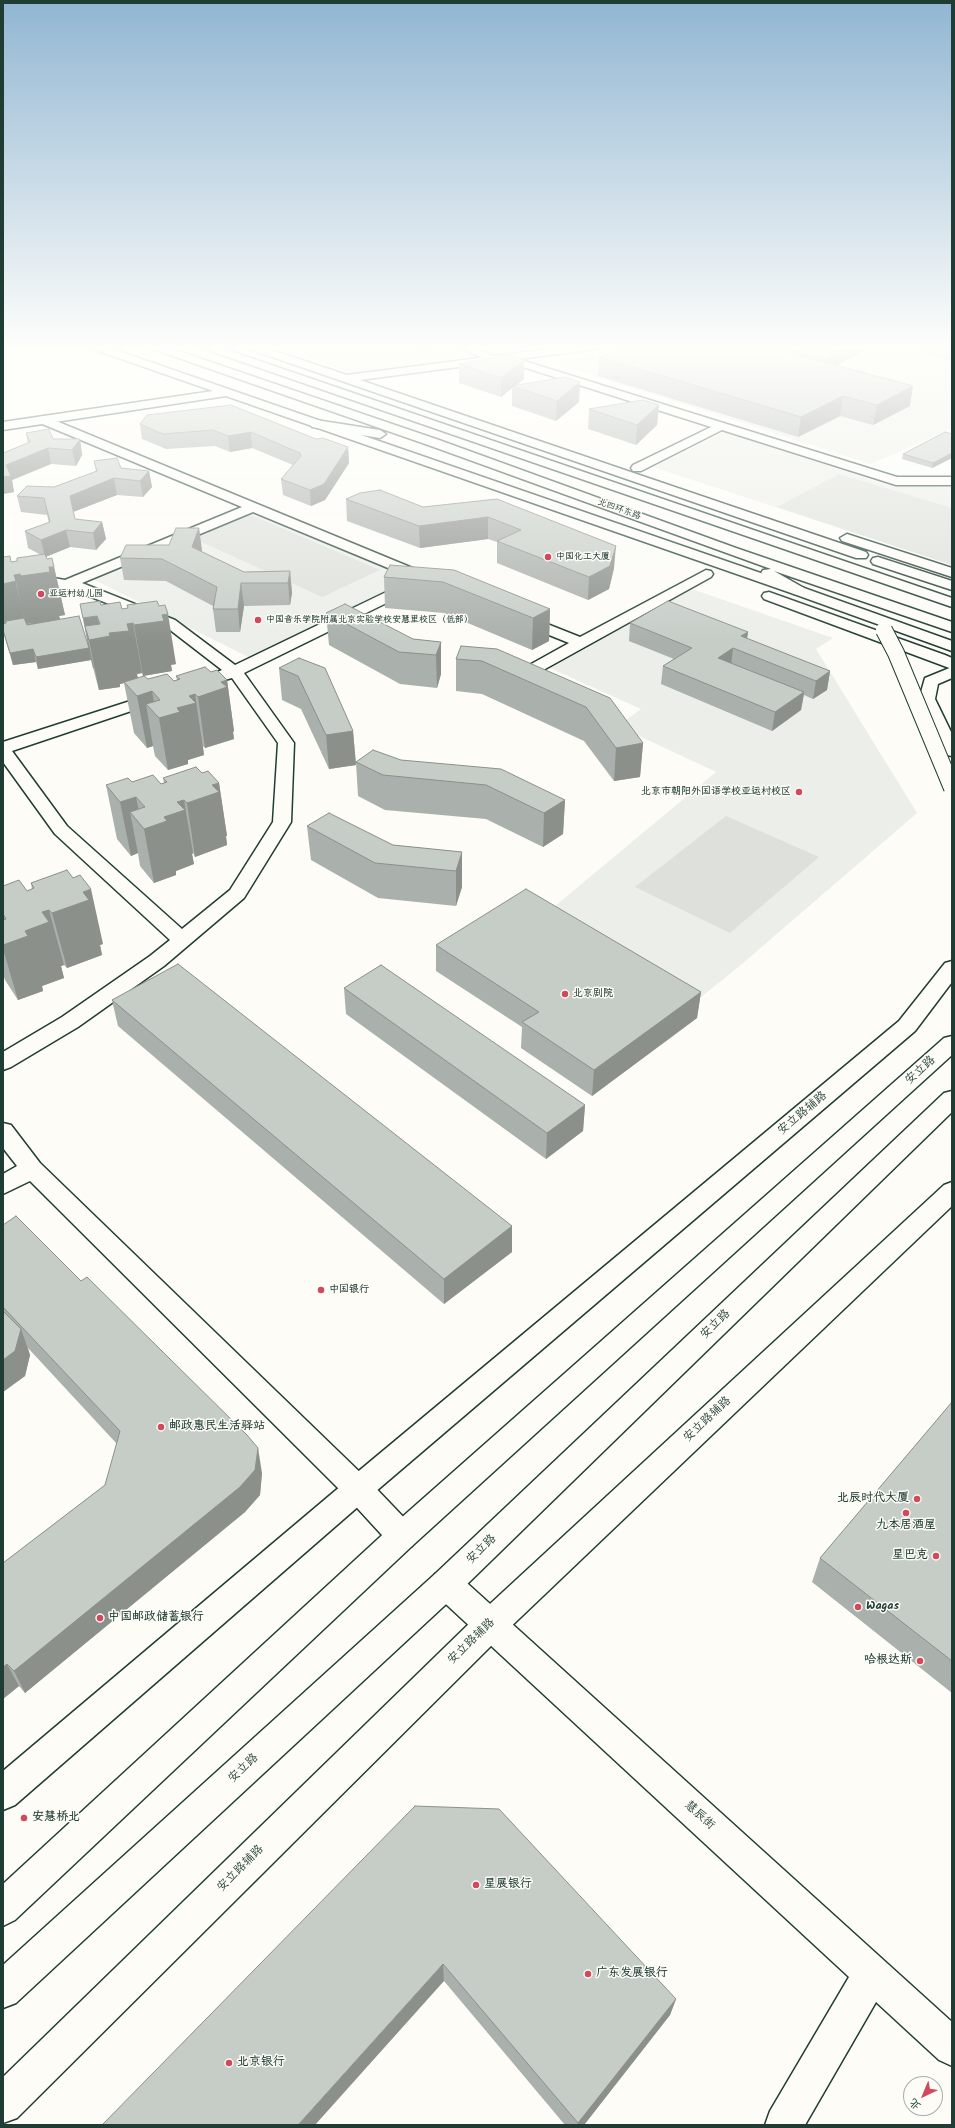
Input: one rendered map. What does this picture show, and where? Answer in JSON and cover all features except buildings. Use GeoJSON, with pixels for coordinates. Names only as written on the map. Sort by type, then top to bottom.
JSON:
{"type":"FeatureCollection","features":[{"type":"Feature","properties":{"kind":"main road"},"geometry":{"type":"LineString","coordinates":[[102,444],[430,580],[233,672],[203,682]]}},
{"type":"Feature","properties":{"kind":"main road","name":"北四环东路"},"geometry":{"type":"LineString","coordinates":[[374,444],[799,592]]}},
{"type":"Feature","properties":{"kind":"main road","name":"北四环东路"},"geometry":{"type":"LineString","coordinates":[[439,444],[731,551],[952,627]]}},
{"type":"Feature","properties":{"kind":"main road"},"geometry":{"type":"LineString","coordinates":[[493,444],[952,603]]}},
{"type":"Feature","properties":{"kind":"main road"},"geometry":{"type":"LineString","coordinates":[[536,444],[952,586]]}},
{"type":"Feature","properties":{"kind":"main road"},"geometry":{"type":"LineString","coordinates":[[565,444],[952,573]]}},
{"type":"Feature","properties":{"kind":"main road"},"geometry":{"type":"LineString","coordinates":[[637,468],[684,444]]}},
{"type":"Feature","properties":{"kind":"main road"},"geometry":{"type":"LineString","coordinates":[[779,444],[896,481],[952,481]]}},
{"type":"Feature","properties":{"kind":"main road"},"geometry":{"type":"LineString","coordinates":[[427,463],[488,495],[663,558]]}},
{"type":"Feature","properties":{"kind":"main road"},"geometry":{"type":"LineString","coordinates":[[65,585],[253,507]]}},
{"type":"Feature","properties":{"kind":"main road"},"geometry":{"type":"LineString","coordinates":[[756,534],[861,555]]}},
{"type":"Feature","properties":{"kind":"main road"},"geometry":{"type":"LineString","coordinates":[[731,551],[799,592],[952,646]]}},
{"type":"Feature","properties":{"kind":"main road"},"geometry":{"type":"LineString","coordinates":[[692,569],[721,579]]}},
{"type":"Feature","properties":{"kind":"main road"},"geometry":{"type":"LineString","coordinates":[[3,573],[80,587],[170,623],[238,675],[286,743],[282,822],[237,894],[157,961],[70,1022],[3,1062]]}},
{"type":"Feature","properties":{"kind":"main road"},"geometry":{"type":"LineString","coordinates":[[521,676],[706,574]]}},
{"type":"Feature","properties":{"kind":"main road"},"geometry":{"type":"LineString","coordinates":[[922,576],[952,579]]}},
{"type":"Feature","properties":{"kind":"main road"},"geometry":{"type":"LineString","coordinates":[[759,593],[952,664]]}},
{"type":"Feature","properties":{"kind":"main road"},"geometry":{"type":"LineString","coordinates":[[507,612],[580,643]]}},
{"type":"Feature","properties":{"kind":"main road"},"geometry":{"type":"LineString","coordinates":[[870,616],[884,630],[896,653],[944,773],[952,788]]}},
{"type":"Feature","properties":{"kind":"main road"},"geometry":{"type":"LineString","coordinates":[[952,672],[931,681],[927,699],[952,751]]}},
{"type":"Feature","properties":{"kind":"main road"},"geometry":{"type":"LineString","coordinates":[[174,692],[3,749],[61,830],[182,940]]}},
{"type":"Feature","properties":{"kind":"main road","name":"安立路辅路"},"geometry":{"type":"LineString","coordinates":[[3,1793],[358,1490],[907,1026],[952,968]]}},
{"type":"Feature","properties":{"kind":"main road","name":"安立路"},"geometry":{"type":"LineString","coordinates":[[3,1908],[59,1858],[402,1536],[952,1043]]}},
{"type":"Feature","properties":{"kind":"main road","name":"安立路"},"geometry":{"type":"LineString","coordinates":[[3,1990],[446,1584],[952,1099]]}},
{"type":"Feature","properties":{"kind":"main road"},"geometry":{"type":"LineString","coordinates":[[3,1131],[32,1169],[358,1490],[402,1536]]}},
{"type":"Feature","properties":{"kind":"main road"},"geometry":{"type":"LineString","coordinates":[[3,1185],[32,1169]]}},
{"type":"Feature","properties":{"kind":"main road","name":"安立路辅路"},"geometry":{"type":"LineString","coordinates":[[3,2104],[489,1626],[952,1191]]}},
{"type":"Feature","properties":{"kind":"main road","name":"慧辰街"},"geometry":{"type":"LineString","coordinates":[[446,1584],[489,1626],[952,2047]]}},
{"type":"Feature","properties":{"kind":"main road"},"geometry":{"type":"LineString","coordinates":[[784,2125],[872,1973]]}},
{"type":"Feature","properties":{"kind":"shaded area"},"geometry":{"type":"Polygon","coordinates":[[[699,444],[762,444],[885,484],[952,487],[952,565],[653,467],[699,444]]]}},
{"type":"Feature","properties":{"kind":"shaded area"},"geometry":{"type":"Polygon","coordinates":[[[809,444],[915,444],[871,464],[809,444]]]}},
{"type":"Feature","properties":{"kind":"shaded area"},"geometry":{"type":"Polygon","coordinates":[[[839,474],[952,508],[952,565],[777,507],[839,474]]]}},
{"type":"Feature","properties":{"kind":"shaded area","name":"中国音乐学院附属北京实验学校安慧里校区（低部）"},"geometry":{"type":"Polygon","coordinates":[[[253,507],[426,579],[256,661],[87,576],[253,507]]]}},
{"type":"Feature","properties":{"kind":"shaded area"},"geometry":{"type":"Polygon","coordinates":[[[251,515],[380,570],[322,597],[193,538],[251,515]]]}},
{"type":"Feature","properties":{"kind":"shaded area","name":"北京市朝阳外国语学校亚运村校区"},"geometry":{"type":"Polygon","coordinates":[[[692,589],[833,638],[816,649],[917,813],[742,964],[701,997],[549,911],[716,772],[618,726],[641,709],[550,668],[692,589]]]}},
{"type":"Feature","properties":{"kind":"shaded area"},"geometry":{"type":"Polygon","coordinates":[[[726,816],[819,857],[730,933],[635,887],[726,816]]]}},
{"type":"Feature","properties":{"kind":"place","name":"中国化工大厦"},"geometry":{"type":"Point","coordinates":[548,557]}},
{"type":"Feature","properties":{"kind":"place","name":"亚运村幼儿园"},"geometry":{"type":"Point","coordinates":[41,594]}},
{"type":"Feature","properties":{"kind":"place","name":"中国音乐学院附属北京实验学校安慧里校区（低部）"},"geometry":{"type":"Point","coordinates":[258,620]}},
{"type":"Feature","properties":{"kind":"place","name":"北京市朝阳外国语学校亚运村校区"},"geometry":{"type":"Point","coordinates":[799,792]}},
{"type":"Feature","properties":{"kind":"place","name":"北京剧院"},"geometry":{"type":"Point","coordinates":[565,994]}},
{"type":"Feature","properties":{"kind":"place","name":"中国银行"},"geometry":{"type":"Point","coordinates":[321,1290]}},
{"type":"Feature","properties":{"kind":"place","name":"邮政惠民生活驿站"},"geometry":{"type":"Point","coordinates":[161,1427]}},
{"type":"Feature","properties":{"kind":"place","name":"北辰时代大厦"},"geometry":{"type":"Point","coordinates":[917,1499]}},
{"type":"Feature","properties":{"kind":"place","name":"九本居酒屋"},"geometry":{"type":"Point","coordinates":[906,1513]}},
{"type":"Feature","properties":{"kind":"place","name":"星巴克"},"geometry":{"type":"Point","coordinates":[936,1556]}},
{"type":"Feature","properties":{"kind":"place","name":"Wagas"},"geometry":{"type":"Point","coordinates":[858,1607]}},
{"type":"Feature","properties":{"kind":"place","name":"中国邮政储蓄银行"},"geometry":{"type":"Point","coordinates":[100,1618]}},
{"type":"Feature","properties":{"kind":"place","name":"哈根达斯"},"geometry":{"type":"Point","coordinates":[920,1661]}},
{"type":"Feature","properties":{"kind":"place","name":"安慧桥北"},"geometry":{"type":"Point","coordinates":[24,1818]}},
{"type":"Feature","properties":{"kind":"place","name":"星展银行"},"geometry":{"type":"Point","coordinates":[476,1885]}},
{"type":"Feature","properties":{"kind":"place","name":"广东发展银行"},"geometry":{"type":"Point","coordinates":[588,1974]}},
{"type":"Feature","properties":{"kind":"place","name":"北京银行"},"geometry":{"type":"Point","coordinates":[229,2063]}}]}
